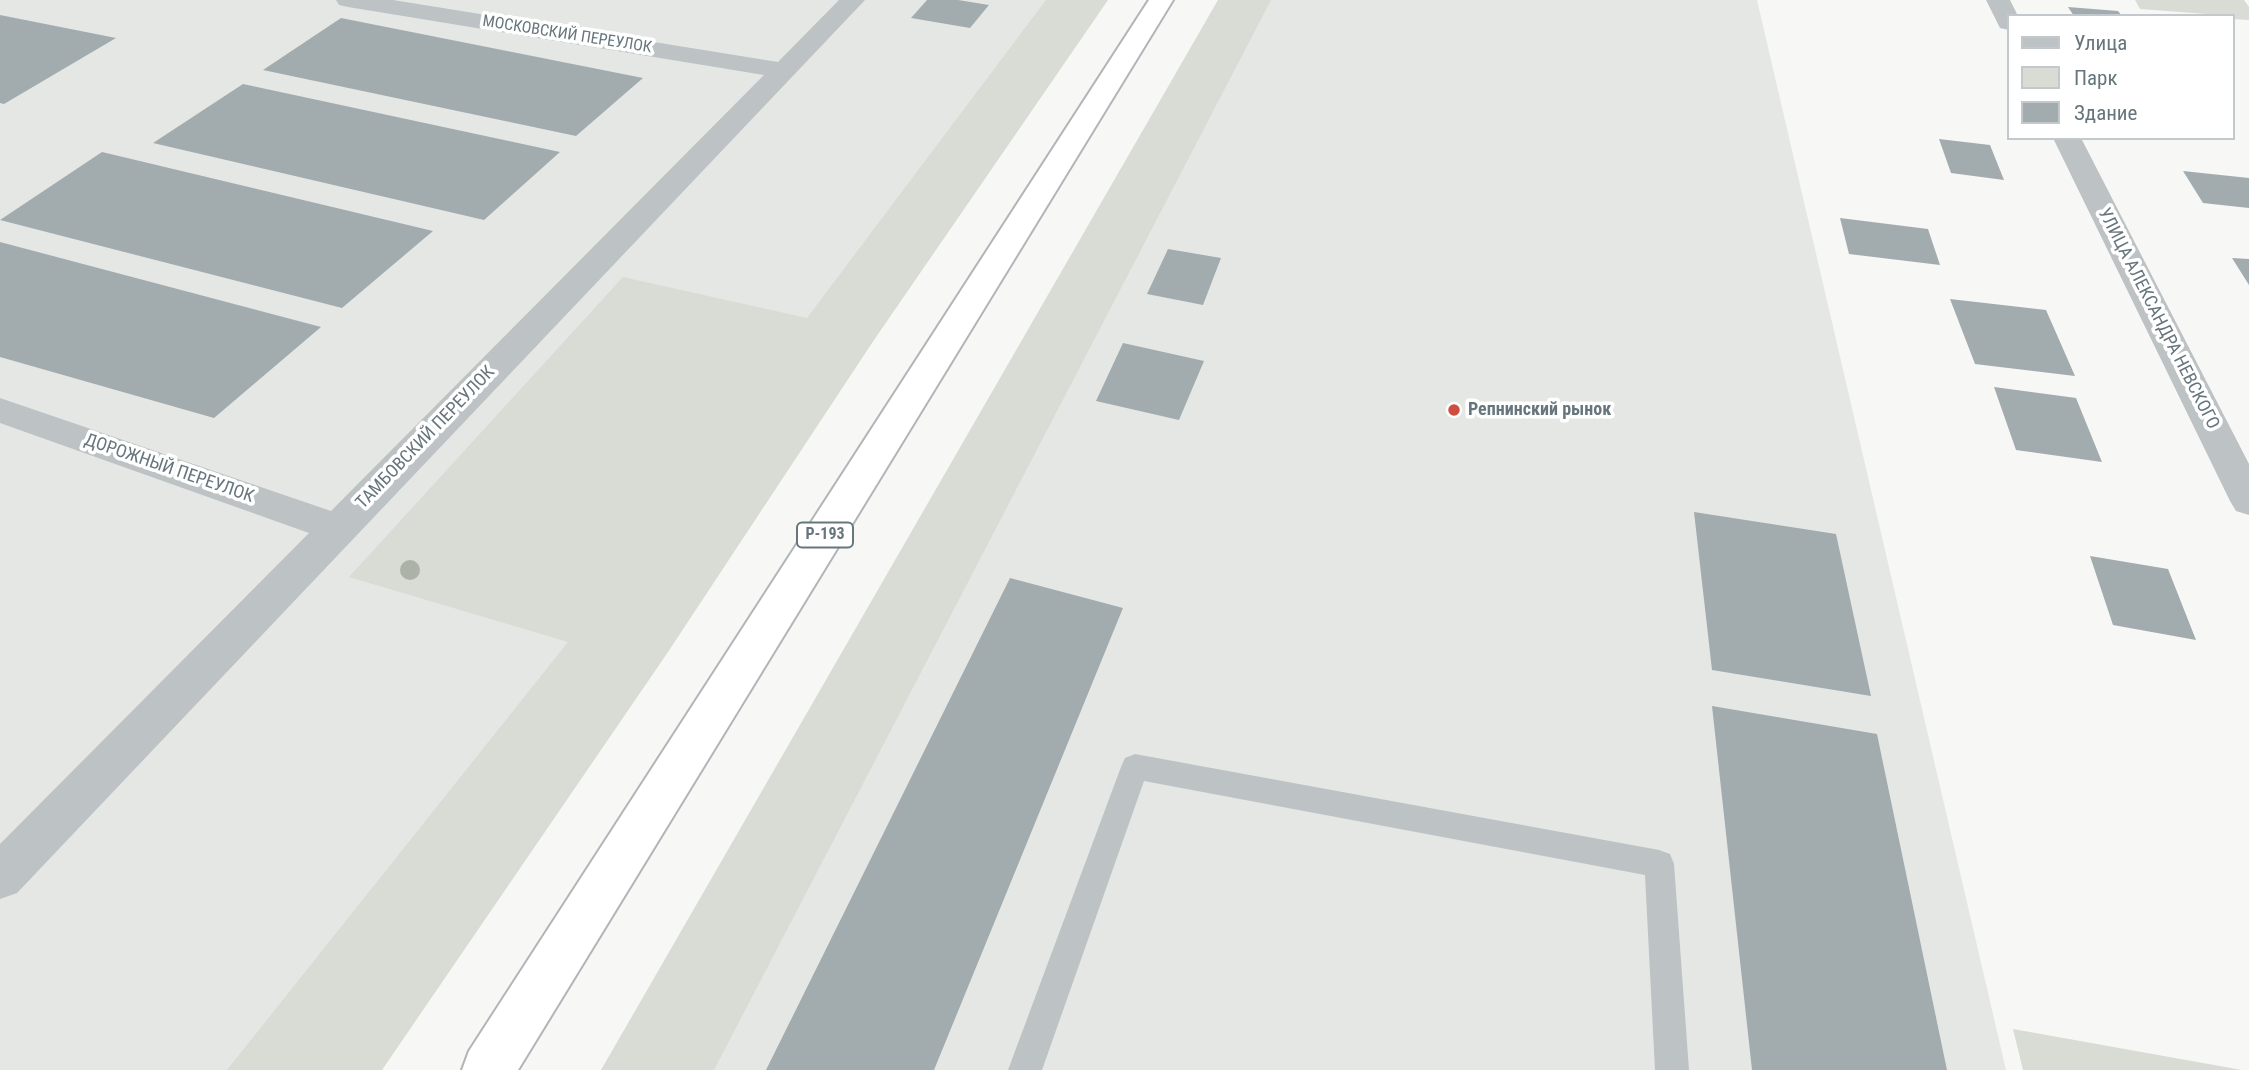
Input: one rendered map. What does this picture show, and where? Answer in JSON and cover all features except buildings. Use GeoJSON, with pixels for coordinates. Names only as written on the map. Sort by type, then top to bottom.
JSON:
{"type":"FeatureCollection","features":[{"type":"Feature","properties":{"kind":"highway","name":"Р-193"},"geometry":{"type":"LineString","coordinates":[[488,1070],[1161,0]]}},
{"type":"Feature","properties":{"kind":"street","name":"МОСКОВСКИЙ ПЕРЕУЛОК"},"geometry":{"type":"LineString","coordinates":[[348,0],[785,71]]}},
{"type":"Feature","properties":{"kind":"street","name":"ТАМБОВСКИЙ ПЕРЕУЛОК"},"geometry":{"type":"LineString","coordinates":[[0,877],[853,0]]}},
{"type":"Feature","properties":{"kind":"street"},"geometry":{"type":"LineString","coordinates":[[1998,0],[2008,21]]}},
{"type":"Feature","properties":{"kind":"street","name":"УЛИЦА АЛЕКСАНДРА НЕВСКОГО"},"geometry":{"type":"LineString","coordinates":[[2068,140],[2249,501]]}},
{"type":"Feature","properties":{"kind":"street","name":"ДОРОЖНЫЙ ПЕРЕУЛОК"},"geometry":{"type":"LineString","coordinates":[[0,410],[338,528]]}},
{"type":"Feature","properties":{"kind":"lane"},"geometry":{"type":"LineString","coordinates":[[1025,1070],[1135,767],[1659,864],[1672,1070]]}},
{"type":"Feature","properties":{"kind":"shaded area"},"geometry":{"type":"Polygon","coordinates":[[[0,0],[1104,0],[365,1070],[0,1070],[0,0]]]}},
{"type":"Feature","properties":{"kind":"shaded area","name":"Репнинский рынок"},"geometry":{"type":"Polygon","coordinates":[[[1269,0],[1757,0],[2006,1070],[713,1070],[1269,0]]]}},
{"type":"Feature","properties":{"kind":"green space"},"geometry":{"type":"Polygon","coordinates":[[[1046,0],[1108,0],[874,340],[668,652],[382,1070],[227,1070],[568,642],[349,577],[623,277],[807,318],[1046,0]]]}},
{"type":"Feature","properties":{"kind":"green space"},"geometry":{"type":"Polygon","coordinates":[[[1218,0],[1271,0],[714,1070],[601,1070],[1218,0]]]}},
{"type":"Feature","properties":{"kind":"green space"},"geometry":{"type":"Polygon","coordinates":[[[2135,0],[2244,0],[2249,7],[2249,20],[2235,19],[2235,14],[2140,9],[2135,0]]]}},
{"type":"Feature","properties":{"kind":"green space"},"geometry":{"type":"Polygon","coordinates":[[[2013,1029],[2242,1070],[2023,1070],[2013,1029]]]}},
{"type":"Feature","properties":{"kind":"place","name":"Репнинский рынок"},"geometry":{"type":"Point","coordinates":[1454,410]}}]}
